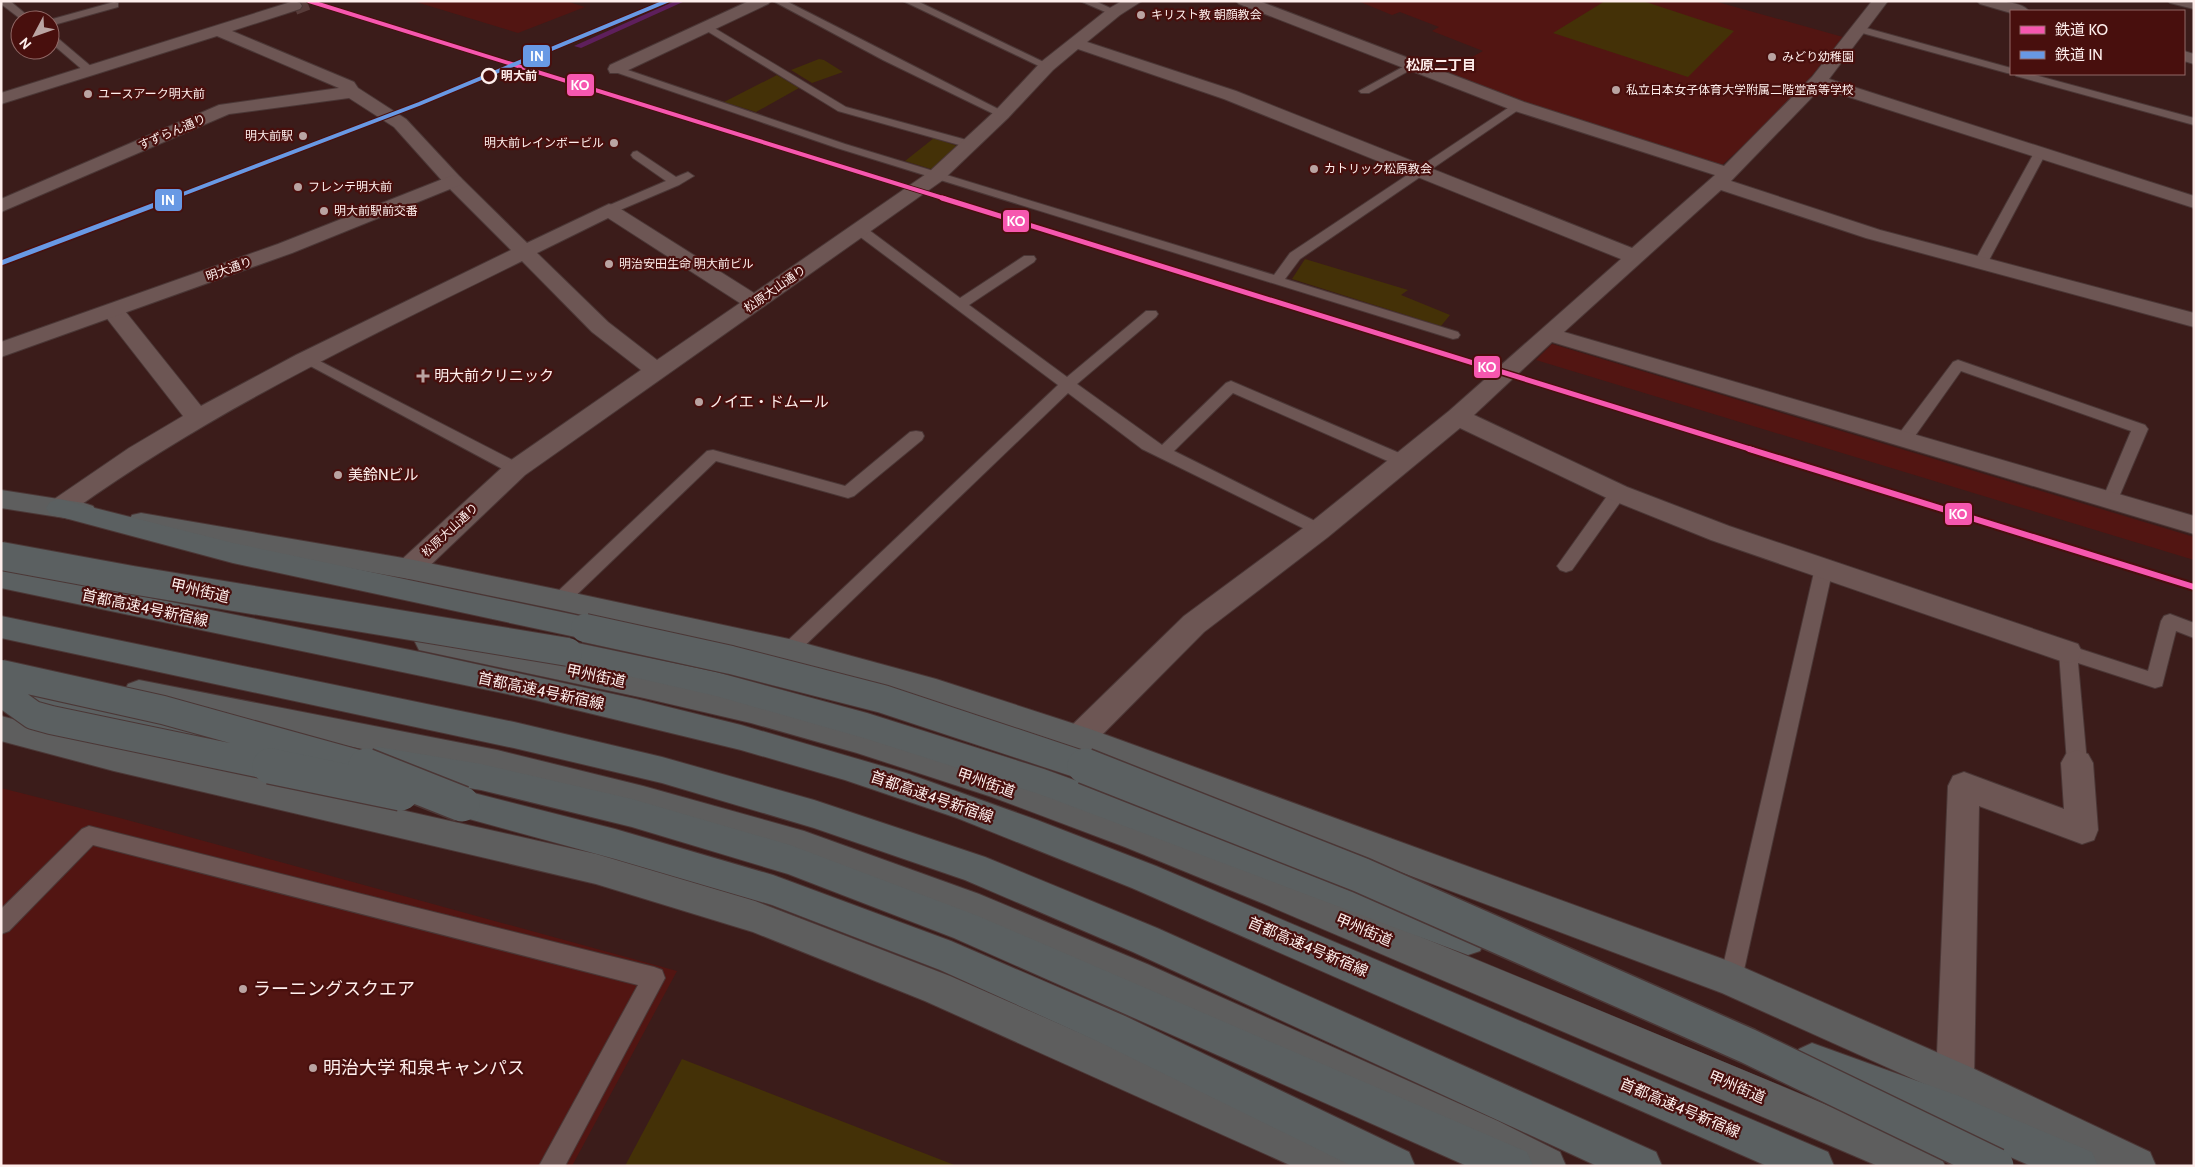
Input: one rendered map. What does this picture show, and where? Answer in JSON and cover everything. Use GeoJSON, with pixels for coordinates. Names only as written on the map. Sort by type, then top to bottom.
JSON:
{"type":"FeatureCollection","features":[{"type":"Feature","properties":{"kind":"highway"},"geometry":{"type":"LineString","coordinates":[[1,499],[408,569],[560,600],[789,650],[936,692],[1079,738],[1731,979],[1956,1079],[2136,1166]]}},
{"type":"Feature","properties":{"kind":"highway"},"geometry":{"type":"LineString","coordinates":[[59,508],[233,553],[731,660],[883,699],[1068,759],[1361,875],[1748,1046],[1996,1166]]}},
{"type":"Feature","properties":{"kind":"highway","name":"甲州街道"},"geometry":{"type":"LineString","coordinates":[[1,545],[329,622],[702,698],[858,740],[1017,793],[1179,854],[1365,930],[1925,1166]]}},
{"type":"Feature","properties":{"kind":"highway"},"geometry":{"type":"LineString","coordinates":[[1,556],[132,580],[568,652],[716,684],[867,726],[1044,782],[1341,893],[1959,1115],[2078,1166]]}},
{"type":"Feature","properties":{"kind":"highway","name":"首都高速4号新宿線"},"geometry":{"type":"LineString","coordinates":[[1,578],[542,690],[692,725],[846,768],[1001,821],[1168,887],[1814,1166]]}},
{"type":"Feature","properties":{"kind":"highway"},"geometry":{"type":"LineString","coordinates":[[1,627],[514,735],[662,770],[814,814],[972,868],[1145,940],[1642,1166]]}},
{"type":"Feature","properties":{"kind":"highway"},"geometry":{"type":"LineString","coordinates":[[1,665],[497,763],[644,800],[804,846],[967,905],[1134,976],[1484,1135],[1546,1166]]}},
{"type":"Feature","properties":{"kind":"highway"},"geometry":{"type":"LineString","coordinates":[[1,674],[164,710],[358,763],[418,785],[462,804]]}},
{"type":"Feature","properties":{"kind":"highway"},"geometry":{"type":"LineString","coordinates":[[1,692],[33,715],[51,720],[462,804],[615,844],[773,890],[951,958],[1112,1029],[1395,1166]]}},
{"type":"Feature","properties":{"kind":"highway"},"geometry":{"type":"LineString","coordinates":[[1,697],[481,777],[632,813],[790,860],[966,927],[1513,1166]]}},
{"type":"Feature","properties":{"kind":"highway"},"geometry":{"type":"LineString","coordinates":[[1,728],[114,758],[596,869],[755,917],[937,988],[1338,1166]]}},
{"type":"Feature","properties":{"kind":"street"},"geometry":{"type":"LineString","coordinates":[[616,69],[763,1]]}},
{"type":"Feature","properties":{"kind":"street","name":"松原大山通り"},"geometry":{"type":"LineString","coordinates":[[408,569],[516,469],[936,176],[1002,114],[1047,66],[1114,12],[1134,1]]}},
{"type":"Feature","properties":{"kind":"street"},"geometry":{"type":"LineString","coordinates":[[1244,1],[1410,66],[1873,234],[2194,320]]}},
{"type":"Feature","properties":{"kind":"street"},"geometry":{"type":"LineString","coordinates":[[1079,738],[1194,624],[1319,530],[1405,462],[1458,417],[1723,178],[1818,81],[1880,1]]}},
{"type":"Feature","properties":{"kind":"street"},"geometry":{"type":"LineString","coordinates":[[1985,1],[2018,7]]}},
{"type":"Feature","properties":{"kind":"street"},"geometry":{"type":"LineString","coordinates":[[1,99],[294,6]]}},
{"type":"Feature","properties":{"kind":"street"},"geometry":{"type":"LineString","coordinates":[[217,30],[348,86],[357,95],[400,123],[453,181],[600,326],[657,371]]}},
{"type":"Feature","properties":{"kind":"street"},"geometry":{"type":"LineString","coordinates":[[1075,43],[1230,95],[1635,256]]}},
{"type":"Feature","properties":{"kind":"street"},"geometry":{"type":"LineString","coordinates":[[1818,81],[2194,202]]}},
{"type":"Feature","properties":{"kind":"street","name":"すずらん通り"},"geometry":{"type":"LineString","coordinates":[[1,206],[225,109],[357,95]]}},
{"type":"Feature","properties":{"kind":"street","name":"明大通り"},"geometry":{"type":"LineString","coordinates":[[1,350],[362,220],[453,181]]}},
{"type":"Feature","properties":{"kind":"street"},"geometry":{"type":"LineString","coordinates":[[59,508],[92,483],[198,417],[306,358],[609,210],[755,303]]}},
{"type":"Feature","properties":{"kind":"street"},"geometry":{"type":"LineString","coordinates":[[113,311],[198,417]]}},
{"type":"Feature","properties":{"kind":"street"},"geometry":{"type":"LineString","coordinates":[[1548,334],[2194,525]]}},
{"type":"Feature","properties":{"kind":"street"},"geometry":{"type":"LineString","coordinates":[[1458,417],[1618,493],[1720,533],[2068,652]]}},
{"type":"Feature","properties":{"kind":"street"},"geometry":{"type":"LineString","coordinates":[[1956,1079],[1964,786],[2082,830],[2077,763]]}},
{"type":"Feature","properties":{"kind":"lane"},"geometry":{"type":"LineString","coordinates":[[3,1],[15,10]]}},
{"type":"Feature","properties":{"kind":"lane"},"geometry":{"type":"LineString","coordinates":[[778,1],[887,58],[1002,114]]}},
{"type":"Feature","properties":{"kind":"lane"},"geometry":{"type":"LineString","coordinates":[[908,1],[1047,66]]}},
{"type":"Feature","properties":{"kind":"lane"},"geometry":{"type":"LineString","coordinates":[[1085,1],[1114,12]]}},
{"type":"Feature","properties":{"kind":"lane"},"geometry":{"type":"LineString","coordinates":[[2173,1],[2194,6]]}},
{"type":"Feature","properties":{"kind":"lane"},"geometry":{"type":"LineString","coordinates":[[60,20],[114,5]]}},
{"type":"Feature","properties":{"kind":"lane"},"geometry":{"type":"LineString","coordinates":[[706,26],[842,109],[970,144]]}},
{"type":"Feature","properties":{"kind":"lane"},"geometry":{"type":"LineString","coordinates":[[1859,29],[2010,71]]}},
{"type":"Feature","properties":{"kind":"lane"},"geometry":{"type":"LineString","coordinates":[[60,45],[89,70]]}},
{"type":"Feature","properties":{"kind":"lane"},"geometry":{"type":"LineString","coordinates":[[1365,91],[1410,66]]}},
{"type":"Feature","properties":{"kind":"lane"},"geometry":{"type":"LineString","coordinates":[[616,69],[841,146],[1452,334]]}},
{"type":"Feature","properties":{"kind":"lane"},"geometry":{"type":"LineString","coordinates":[[2024,75],[2194,122]]}},
{"type":"Feature","properties":{"kind":"lane"},"geometry":{"type":"LineString","coordinates":[[1277,281],[1295,256],[1518,106]]}},
{"type":"Feature","properties":{"kind":"lane"},"geometry":{"type":"LineString","coordinates":[[1980,264],[2040,153]]}},
{"type":"Feature","properties":{"kind":"lane"},"geometry":{"type":"LineString","coordinates":[[637,155],[675,182]]}},
{"type":"Feature","properties":{"kind":"lane"},"geometry":{"type":"LineString","coordinates":[[609,210],[688,176]]}},
{"type":"Feature","properties":{"kind":"lane"},"geometry":{"type":"LineString","coordinates":[[860,230],[1148,445],[1319,530]]}},
{"type":"Feature","properties":{"kind":"lane"},"geometry":{"type":"LineString","coordinates":[[960,304],[1029,259]]}},
{"type":"Feature","properties":{"kind":"lane"},"geometry":{"type":"LineString","coordinates":[[789,650],[1068,384],[1151,314]]}},
{"type":"Feature","properties":{"kind":"lane"},"geometry":{"type":"LineString","coordinates":[[306,358],[516,469]]}},
{"type":"Feature","properties":{"kind":"lane"},"geometry":{"type":"LineString","coordinates":[[1904,439],[1958,365],[2140,429],[2110,500]]}},
{"type":"Feature","properties":{"kind":"lane"},"geometry":{"type":"LineString","coordinates":[[1163,454],[1231,386],[1405,462]]}},
{"type":"Feature","properties":{"kind":"lane"},"geometry":{"type":"LineString","coordinates":[[560,600],[713,455],[848,492],[916,436]]}},
{"type":"Feature","properties":{"kind":"lane"},"geometry":{"type":"LineString","coordinates":[[1566,566],[1618,493]]}},
{"type":"Feature","properties":{"kind":"lane"},"geometry":{"type":"LineString","coordinates":[[1731,979],[1824,568]]}},
{"type":"Feature","properties":{"kind":"lane"},"geometry":{"type":"LineString","coordinates":[[2077,763],[2076,730],[2068,652],[2154,681],[2170,621],[2194,631]]}},
{"type":"Feature","properties":{"kind":"lane"},"geometry":{"type":"LineString","coordinates":[[1,924],[89,835],[654,978],[551,1166]]}},
{"type":"Feature","properties":{"kind":"shaded area"},"geometry":{"type":"Polygon","coordinates":[[[413,1],[566,1],[585,7],[518,33],[413,1]]]}},
{"type":"Feature","properties":{"kind":"shaded area","name":"私立日本女子体育大学附属二階堂高等学校"},"geometry":{"type":"Polygon","coordinates":[[[1358,1],[1714,1],[1843,37],[1789,104],[1721,166],[1523,102],[1445,72],[1483,51],[1432,31],[1439,27],[1400,12],[1392,15],[1358,1]]]}},
{"type":"Feature","properties":{"kind":"shaded area"},"geometry":{"type":"Polygon","coordinates":[[[1605,1],[1643,1],[1734,31],[1688,77],[1553,33],[1605,1]]]}},
{"type":"Feature","properties":{"kind":"shaded area"},"geometry":{"type":"Polygon","coordinates":[[[819,59],[824,60],[843,72],[812,83],[791,70],[819,59]]]}},
{"type":"Feature","properties":{"kind":"shaded area"},"geometry":{"type":"Polygon","coordinates":[[[777,75],[799,88],[756,112],[724,102],[777,75]]]}},
{"type":"Feature","properties":{"kind":"shaded area"},"geometry":{"type":"Polygon","coordinates":[[[934,138],[960,147],[937,167],[931,169],[905,161],[934,138]]]}},
{"type":"Feature","properties":{"kind":"shaded area"},"geometry":{"type":"Polygon","coordinates":[[[1305,259],[1408,290],[1401,295],[1450,315],[1441,326],[1292,279],[1305,259]]]}},
{"type":"Feature","properties":{"kind":"shaded area"},"geometry":{"type":"Polygon","coordinates":[[[1552,344],[2194,537],[2194,560],[1536,360],[1552,344]]]}},
{"type":"Feature","properties":{"kind":"shaded area","name":"明治大学 和泉キャンパス"},"geometry":{"type":"Polygon","coordinates":[[[1,788],[120,818],[677,971],[572,1166],[1,1166],[1,788]]]}},
{"type":"Feature","properties":{"kind":"shaded area"},"geometry":{"type":"Polygon","coordinates":[[[682,1059],[957,1166],[625,1166],[682,1059]]]}},
{"type":"Feature","properties":{"kind":"waterway"},"geometry":{"type":"LineString","coordinates":[[578,46],[682,1]]}},
{"type":"Feature","properties":{"kind":"tunnel"},"geometry":{"type":"LineString","coordinates":[[294,6],[307,1]]}},
{"type":"Feature","properties":{"kind":"rail line","name":"KO"},"geometry":{"type":"LineString","coordinates":[[309,1],[2194,587]]}},
{"type":"Feature","properties":{"kind":"rail line","name":"IN"},"geometry":{"type":"LineString","coordinates":[[1,263],[419,104],[667,1]]}},
{"type":"Feature","properties":{"kind":"place","name":"キリスト教 朝顔教会"},"geometry":{"type":"Point","coordinates":[1141,15]}},
{"type":"Feature","properties":{"kind":"place","name":"みどり幼稚園"},"geometry":{"type":"Point","coordinates":[1772,57]}},
{"type":"Feature","properties":{"kind":"place","name":"明大前"},"geometry":{"type":"Point","coordinates":[489,76]}},
{"type":"Feature","properties":{"kind":"place","name":"私立日本女子体育大学附属二階堂高等学校"},"geometry":{"type":"Point","coordinates":[1616,90]}},
{"type":"Feature","properties":{"kind":"place","name":"ユースアーク明大前"},"geometry":{"type":"Point","coordinates":[88,94]}},
{"type":"Feature","properties":{"kind":"place","name":"明大前駅"},"geometry":{"type":"Point","coordinates":[303,136]}},
{"type":"Feature","properties":{"kind":"place","name":"明大前レインボービル"},"geometry":{"type":"Point","coordinates":[614,143]}},
{"type":"Feature","properties":{"kind":"place","name":"カトリック松原教会"},"geometry":{"type":"Point","coordinates":[1314,169]}},
{"type":"Feature","properties":{"kind":"place","name":"フレンテ明大前"},"geometry":{"type":"Point","coordinates":[298,187]}},
{"type":"Feature","properties":{"kind":"place","name":"明大前駅前交番"},"geometry":{"type":"Point","coordinates":[324,211]}},
{"type":"Feature","properties":{"kind":"place","name":"明治安田生命 明大前ビル"},"geometry":{"type":"Point","coordinates":[609,264]}},
{"type":"Feature","properties":{"kind":"place","name":"明大前クリニック"},"geometry":{"type":"Point","coordinates":[423,376]}},
{"type":"Feature","properties":{"kind":"place","name":"ノイエ・ドムール"},"geometry":{"type":"Point","coordinates":[699,402]}},
{"type":"Feature","properties":{"kind":"place","name":"美鈴Nビル"},"geometry":{"type":"Point","coordinates":[338,475]}},
{"type":"Feature","properties":{"kind":"place","name":"ラーニングスクエア"},"geometry":{"type":"Point","coordinates":[243,989]}},
{"type":"Feature","properties":{"kind":"place","name":"明治大学 和泉キャンパス"},"geometry":{"type":"Point","coordinates":[313,1068]}},
{"type":"Feature","properties":{"kind":"district","name":"松原二丁目"},"geometry":{"type":"Point","coordinates":[1441,65]}}]}
